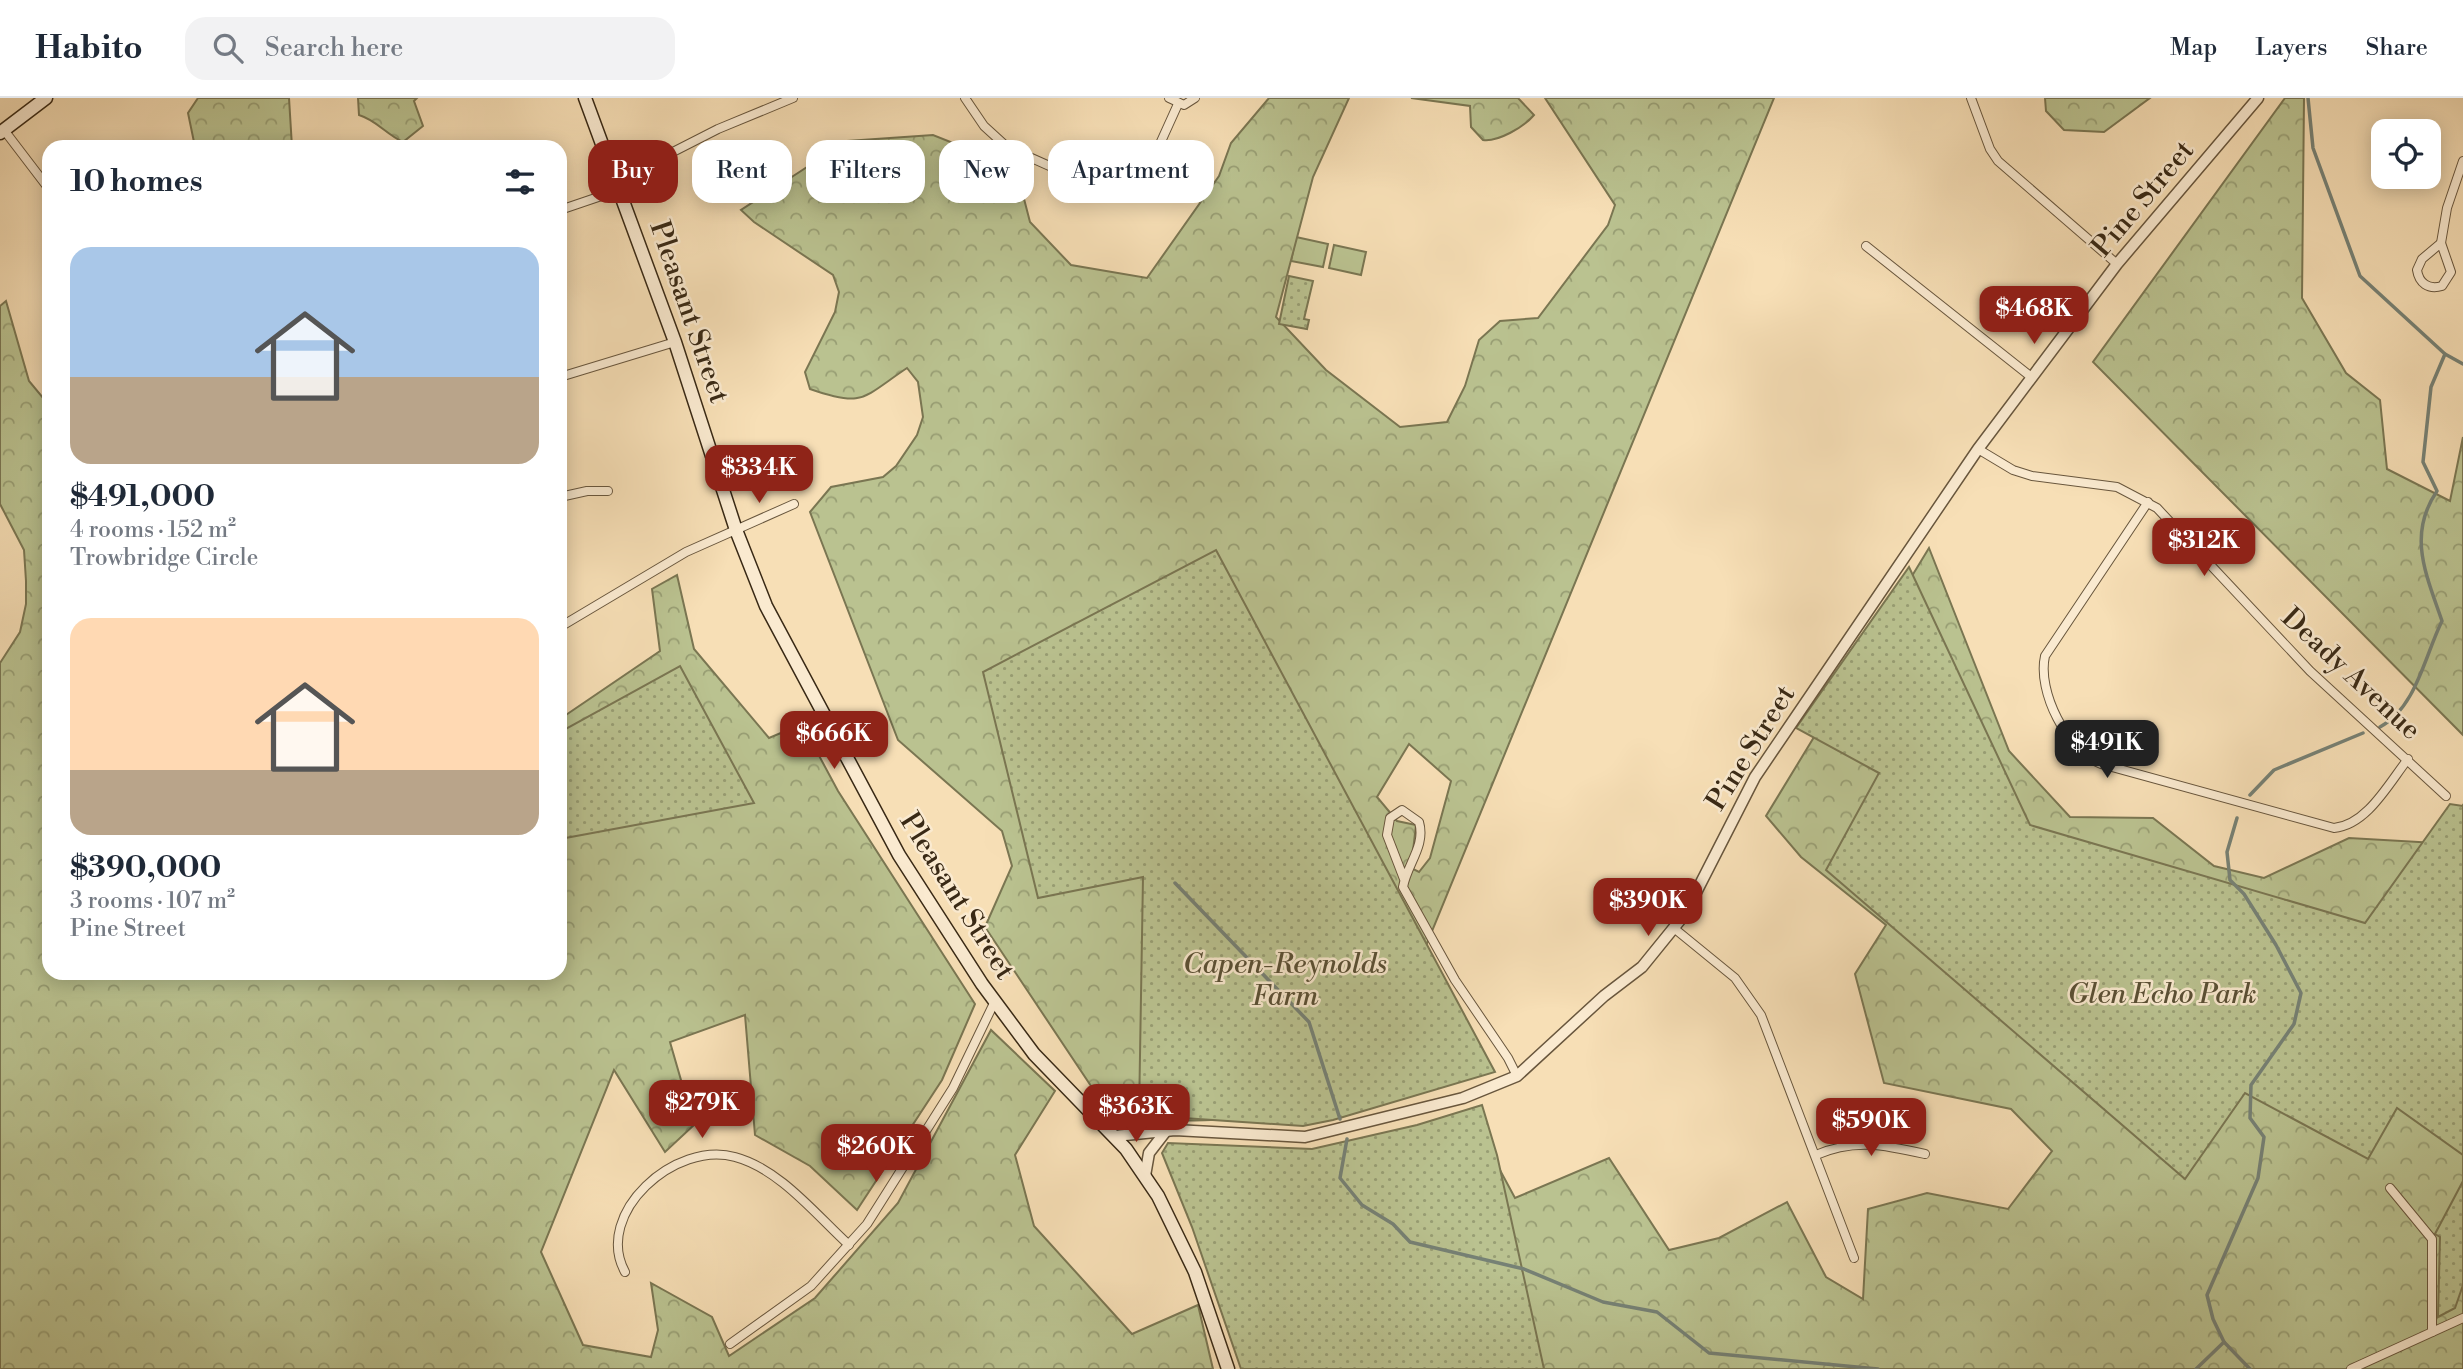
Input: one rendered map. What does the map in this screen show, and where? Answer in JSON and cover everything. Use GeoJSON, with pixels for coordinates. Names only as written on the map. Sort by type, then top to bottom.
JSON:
{"type":"FeatureCollection","features":[{"type":"Feature","properties":{"kind":"main road"},"geometry":{"type":"LineString","coordinates":[[2,132],[46,98]]}},
{"type":"Feature","properties":{"kind":"main road","name":"Pleasant Street"},"geometry":{"type":"LineString","coordinates":[[586,98],[601,140]]}},
{"type":"Feature","properties":{"kind":"main road","name":"Pleasant Street"},"geometry":{"type":"LineString","coordinates":[[624,203],[675,342],[736,530],[771,618],[899,855],[995,1001],[1034,1054],[1115,1136],[1145,1176],[1173,1224],[1195,1272],[1228,1369]]}},
{"type":"Feature","properties":{"kind":"street"},"geometry":{"type":"LineString","coordinates":[[678,151],[718,129],[793,98]]}},
{"type":"Feature","properties":{"kind":"street"},"geometry":{"type":"LineString","coordinates":[[965,98],[984,126],[1007,147],[1121,198],[1130,196],[1140,188],[1178,104]]}},
{"type":"Feature","properties":{"kind":"street"},"geometry":{"type":"LineString","coordinates":[[1169,98],[1178,104],[1186,104],[1195,98]]}},
{"type":"Feature","properties":{"kind":"street"},"geometry":{"type":"LineString","coordinates":[[1971,98],[1982,130],[1998,162],[2117,264]]}},
{"type":"Feature","properties":{"kind":"street","name":"Pine Street"},"geometry":{"type":"LineString","coordinates":[[1115,1136],[1166,1131],[1280,1138],[1326,1134],[1463,1098],[1517,1076],[1604,996],[1650,960],[1675,929],[1755,777],[1978,449],[2030,376],[2117,264],[2258,98]]}},
{"type":"Feature","properties":{"kind":"street"},"geometry":{"type":"LineString","coordinates":[[2,132],[42,181]]}},
{"type":"Feature","properties":{"kind":"street"},"geometry":{"type":"LineString","coordinates":[[2441,243],[2419,264],[2418,275],[2430,287],[2442,286],[2451,272],[2441,243],[2447,208],[2463,161]]}},
{"type":"Feature","properties":{"kind":"street"},"geometry":{"type":"LineString","coordinates":[[567,207],[588,198]]}},
{"type":"Feature","properties":{"kind":"street"},"geometry":{"type":"LineString","coordinates":[[1866,246],[2030,376]]}},
{"type":"Feature","properties":{"kind":"street"},"geometry":{"type":"LineString","coordinates":[[567,375],[675,342]]}},
{"type":"Feature","properties":{"kind":"street","name":"Deady Avenue"},"geometry":{"type":"LineString","coordinates":[[1978,449],[2024,474],[2104,484],[2148,502],[2183,533],[2310,671],[2446,796]]}},
{"type":"Feature","properties":{"kind":"street"},"geometry":{"type":"LineString","coordinates":[[567,495],[587,491],[608,491]]}},
{"type":"Feature","properties":{"kind":"street"},"geometry":{"type":"LineString","coordinates":[[2148,502],[2045,656],[2043,677],[2046,692],[2073,745],[2081,754],[2101,764],[2334,828],[2349,825],[2362,816],[2408,759]]}},
{"type":"Feature","properties":{"kind":"street"},"geometry":{"type":"LineString","coordinates":[[567,622],[686,552],[794,504]]}},
{"type":"Feature","properties":{"kind":"street"},"geometry":{"type":"LineString","coordinates":[[1404,879],[1387,835],[1390,818],[1402,810],[1419,822],[1421,829],[1418,851],[1404,879],[1403,887],[1427,933],[1517,1076]]}},
{"type":"Feature","properties":{"kind":"street"},"geometry":{"type":"LineString","coordinates":[[1675,929],[1719,963],[1748,993],[1772,1040],[1854,1258]]}},
{"type":"Feature","properties":{"kind":"street"},"geometry":{"type":"LineString","coordinates":[[730,1344],[811,1286],[849,1245],[881,1203],[953,1088],[995,1001]]}},
{"type":"Feature","properties":{"kind":"street"},"geometry":{"type":"LineString","coordinates":[[1145,1176],[1149,1153],[1166,1131]]}},
{"type":"Feature","properties":{"kind":"street"},"geometry":{"type":"LineString","coordinates":[[1816,1155],[1852,1143],[1890,1146],[1925,1154]]}},
{"type":"Feature","properties":{"kind":"street"},"geometry":{"type":"LineString","coordinates":[[625,1272],[617,1256],[616,1241],[639,1196],[657,1176],[676,1164],[709,1154],[744,1159],[772,1175],[849,1245]]}},
{"type":"Feature","properties":{"kind":"street"},"geometry":{"type":"LineString","coordinates":[[2390,1188],[2432,1239],[2432,1332]]}},
{"type":"Feature","properties":{"kind":"street"},"geometry":{"type":"LineString","coordinates":[[2351,1369],[2463,1318]]}},
{"type":"Feature","properties":{"kind":"green space"},"geometry":{"type":"Polygon","coordinates":[[[198,98],[289,98],[292,140],[194,140],[188,113],[198,98]]]}},
{"type":"Feature","properties":{"kind":"green space"},"geometry":{"type":"Polygon","coordinates":[[[358,98],[417,98],[414,101],[423,126],[406,140],[400,140],[359,115],[358,98]]]}},
{"type":"Feature","properties":{"kind":"green space"},"geometry":{"type":"Polygon","coordinates":[[[1269,98],[1349,98],[1313,177],[1276,317],[1326,370],[1400,427],[1447,422],[1465,386],[1479,340],[1500,321],[1538,318],[1608,225],[1615,205],[1545,98],[1774,98],[1359,1109],[1267,1117],[1157,1120],[1107,1110],[985,927],[1012,866],[1002,831],[898,740],[810,512],[831,487],[883,477],[896,466],[917,435],[923,417],[918,382],[907,368],[871,393],[853,399],[810,389],[805,372],[835,312],[839,292],[833,275],[754,222],[741,210],[752,203],[792,203],[792,177],[806,168],[806,203],[925,203],[925,140],[861,140],[933,135],[946,140],[939,140],[939,203],[1025,203],[1030,222],[1071,265],[1147,278],[1200,203],[1214,203],[1214,183],[1231,143],[1269,98]],[[1409,744],[1377,797],[1397,821],[1416,825],[1411,868],[1419,872],[1430,858],[1451,781],[1409,744]]]}},
{"type":"Feature","properties":{"kind":"green space"},"geometry":{"type":"Polygon","coordinates":[[[1411,98],[1518,98],[1534,115],[1510,133],[1496,139],[1483,140],[1471,127],[1470,106],[1411,98]]]}},
{"type":"Feature","properties":{"kind":"green space"},"geometry":{"type":"Polygon","coordinates":[[[2045,98],[2150,98],[2104,132],[2064,130],[2046,111],[2045,98]]]}},
{"type":"Feature","properties":{"kind":"green space"},"geometry":{"type":"Polygon","coordinates":[[[2285,98],[2304,98],[2302,298],[2346,373],[2380,400],[2387,469],[2450,501],[2463,437],[2463,735],[2093,362],[2285,98]]]}},
{"type":"Feature","properties":{"kind":"green space"},"geometry":{"type":"Polygon","coordinates":[[[1296,237],[1328,244],[1323,267],[1291,261],[1296,237]]]}},
{"type":"Feature","properties":{"kind":"green space"},"geometry":{"type":"Polygon","coordinates":[[[1334,245],[1366,252],[1361,275],[1329,268],[1334,245]]]}},
{"type":"Feature","properties":{"kind":"green space"},"geometry":{"type":"Polygon","coordinates":[[[1289,276],[1313,281],[1304,319],[1309,320],[1307,329],[1279,324],[1289,276]]]}},
{"type":"Feature","properties":{"kind":"green space"},"geometry":{"type":"Polygon","coordinates":[[[6,301],[29,381],[42,397],[42,980],[567,980],[567,714],[660,651],[652,589],[677,575],[694,649],[769,738],[802,724],[838,791],[975,1004],[942,1080],[857,1210],[810,1166],[755,1135],[745,1015],[670,1042],[694,1125],[665,1152],[614,1070],[541,1252],[583,1345],[651,1357],[658,1330],[651,1283],[712,1317],[729,1356],[815,1298],[898,1203],[991,1030],[1055,1091],[1015,1155],[1034,1226],[1132,1334],[1198,1305],[1213,1369],[0,1369],[0,663],[20,632],[26,604],[26,581],[24,550],[0,504],[0,306],[6,301]]]}},
{"type":"Feature","properties":{"kind":"green space"},"geometry":{"type":"Polygon","coordinates":[[[1929,548],[2009,751],[2070,817],[2153,818],[2214,866],[2264,878],[2349,838],[2436,843],[2463,805],[2463,1369],[1349,1369],[1479,1131],[1515,1198],[1609,1158],[1669,1250],[1719,1238],[1787,1202],[1826,1277],[1863,1299],[1868,1209],[1927,1193],[2008,1209],[2052,1151],[2011,1109],[1884,1083],[1855,974],[1886,925],[1801,857],[1766,816],[1929,548]]]}},
{"type":"Feature","properties":{"kind":"green space","name":"Capen-Reynolds Farm"},"geometry":{"type":"Polygon","coordinates":[[[1216,550],[1495,1072],[1333,1120],[1303,1126],[1139,1115],[1143,877],[1038,898],[983,672],[1216,550]]]}},
{"type":"Feature","properties":{"kind":"green space","name":"Glen Echo Park"},"geometry":{"type":"Polygon","coordinates":[[[1909,567],[2030,825],[2365,923],[2450,804],[2463,806],[2463,1155],[2397,1108],[2368,1159],[2245,1093],[2185,1179],[1826,870],[1879,773],[1796,728],[1909,567]]]}},
{"type":"Feature","properties":{"kind":"green space"},"geometry":{"type":"Polygon","coordinates":[[[680,666],[754,803],[567,838],[567,728],[680,666]]]}},
{"type":"Feature","properties":{"kind":"green space"},"geometry":{"type":"Polygon","coordinates":[[[1482,1105],[1497,1155],[1544,1369],[1241,1369],[1192,1227],[1162,1153],[1168,1143],[1312,1149],[1417,1125],[1482,1105]]]}},
{"type":"Feature","properties":{"kind":"green space"},"geometry":{"type":"Polygon","coordinates":[[[2463,1181],[2463,1285],[2455,1308],[2438,1317],[2440,1237],[2435,1234],[2463,1181]]]}},
{"type":"Feature","properties":{"kind":"waterway"},"geometry":{"type":"LineString","coordinates":[[2308,98],[2313,148],[2360,276],[2445,354],[2463,364]]}},
{"type":"Feature","properties":{"kind":"waterway"},"geometry":{"type":"LineString","coordinates":[[2380,727],[2392,718],[2411,694],[2442,621],[2425,571],[2421,539],[2428,507],[2437,491],[2423,462],[2431,387],[2445,354]]}},
{"type":"Feature","properties":{"kind":"waterway"},"geometry":{"type":"LineString","coordinates":[[2250,795],[2274,770],[2363,733]]}},
{"type":"Feature","properties":{"kind":"waterway"},"geometry":{"type":"LineString","coordinates":[[2237,818],[2227,852],[2230,880],[2244,894],[2276,945],[2301,993],[2294,1024],[2251,1085],[2250,1118],[2264,1137],[2258,1178],[2207,1295],[2213,1319],[2224,1342],[2250,1369]]}},
{"type":"Feature","properties":{"kind":"waterway"},"geometry":{"type":"LineString","coordinates":[[1175,883],[1309,1022],[1340,1119]]}},
{"type":"Feature","properties":{"kind":"waterway"},"geometry":{"type":"LineString","coordinates":[[1347,1139],[1340,1178],[1362,1205],[1393,1224],[1410,1242],[1524,1269],[1603,1302],[1657,1312],[1709,1353],[1878,1369]]}},
{"type":"Feature","properties":{"kind":"waterway"},"geometry":{"type":"LineString","coordinates":[[2196,1369],[2224,1342]]}}]}
